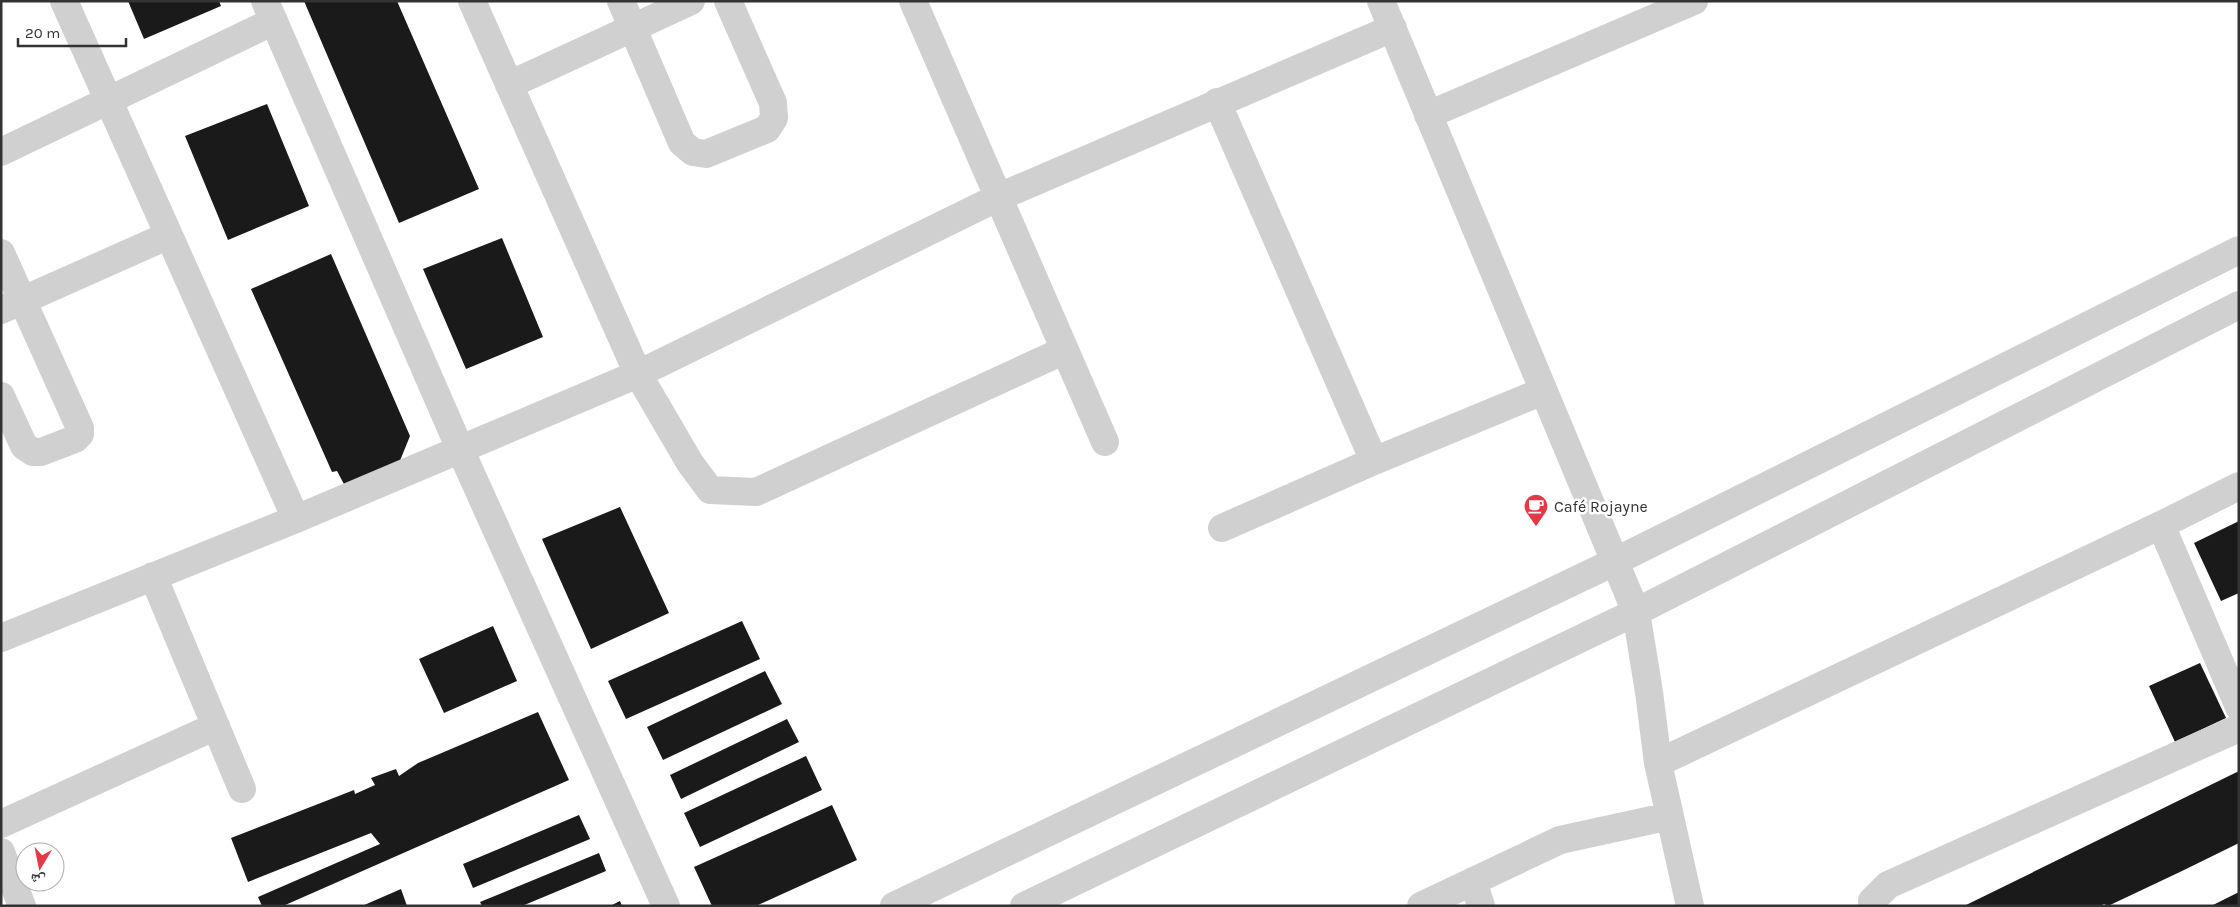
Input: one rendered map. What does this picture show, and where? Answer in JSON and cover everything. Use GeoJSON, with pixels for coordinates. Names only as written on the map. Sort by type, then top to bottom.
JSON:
{"type":"FeatureCollection","features":[{"type":"Feature","properties":{"kind":"street"},"geometry":{"type":"LineString","coordinates":[[64,1],[167,236],[296,519]]}},
{"type":"Feature","properties":{"kind":"street"},"geometry":{"type":"LineString","coordinates":[[472,1],[638,374],[690,463],[710,490],[756,492],[1065,350]]}},
{"type":"Feature","properties":{"kind":"street"},"geometry":{"type":"LineString","coordinates":[[621,1],[682,143],[693,152],[706,154],[767,129],[774,118],[773,103],[728,1]]}},
{"type":"Feature","properties":{"kind":"street"},"geometry":{"type":"LineString","coordinates":[[509,85],[691,1]]}},
{"type":"Feature","properties":{"kind":"street"},"geometry":{"type":"LineString","coordinates":[[913,1],[1105,442]]}},
{"type":"Feature","properties":{"kind":"street"},"geometry":{"type":"LineString","coordinates":[[1381,1],[1636,612],[1658,763],[1690,906]]}},
{"type":"Feature","properties":{"kind":"street"},"geometry":{"type":"LineString","coordinates":[[1428,115],[1694,1]]}},
{"type":"Feature","properties":{"kind":"street"},"geometry":{"type":"LineString","coordinates":[[1,152],[108,102],[270,11],[460,449],[666,906]]}},
{"type":"Feature","properties":{"kind":"street"},"geometry":{"type":"LineString","coordinates":[[1,638],[296,519],[638,374],[998,197],[1392,28]]}},
{"type":"Feature","properties":{"kind":"street"},"geometry":{"type":"LineString","coordinates":[[1217,102],[1374,460]]}},
{"type":"Feature","properties":{"kind":"street"},"geometry":{"type":"LineString","coordinates":[[12,305],[167,236]]}},
{"type":"Feature","properties":{"kind":"street"},"geometry":{"type":"LineString","coordinates":[[894,906],[1614,562],[2239,250]]}},
{"type":"Feature","properties":{"kind":"street"},"geometry":{"type":"LineString","coordinates":[[1,253],[12,305],[80,428],[80,434],[75,439],[41,452],[33,452],[24,446],[1,396]]}},
{"type":"Feature","properties":{"kind":"street"},"geometry":{"type":"LineString","coordinates":[[1024,906],[1636,612],[2239,305]]}},
{"type":"Feature","properties":{"kind":"street"},"geometry":{"type":"LineString","coordinates":[[1222,528],[1374,460],[1543,392]]}},
{"type":"Feature","properties":{"kind":"street"},"geometry":{"type":"LineString","coordinates":[[1658,763],[2161,525],[2239,486]]}},
{"type":"Feature","properties":{"kind":"street"},"geometry":{"type":"LineString","coordinates":[[2161,525],[2239,707]]}},
{"type":"Feature","properties":{"kind":"street"},"geometry":{"type":"LineString","coordinates":[[153,576],[242,789]]}},
{"type":"Feature","properties":{"kind":"street"},"geometry":{"type":"LineString","coordinates":[[1,824],[216,726]]}},
{"type":"Feature","properties":{"kind":"street"},"geometry":{"type":"LineString","coordinates":[[1872,906],[1872,901],[1888,885],[2239,728]]}},
{"type":"Feature","properties":{"kind":"street"},"geometry":{"type":"LineString","coordinates":[[1421,906],[1477,893],[1560,840],[1670,816]]}},
{"type":"Feature","properties":{"kind":"street"},"geometry":{"type":"LineString","coordinates":[[1,852],[22,906]]}},
{"type":"Feature","properties":{"kind":"building"},"geometry":{"type":"Polygon","coordinates":[[[128,1],[219,1],[221,6],[144,39],[128,1]]]}},
{"type":"Feature","properties":{"kind":"building"},"geometry":{"type":"Polygon","coordinates":[[[304,1],[397,1],[479,189],[399,223],[304,1]]]}},
{"type":"Feature","properties":{"kind":"building"},"geometry":{"type":"Polygon","coordinates":[[[267,104],[309,206],[228,240],[185,136],[267,104]]]}},
{"type":"Feature","properties":{"kind":"building"},"geometry":{"type":"Polygon","coordinates":[[[502,238],[543,337],[466,369],[423,269],[502,238]]]}},
{"type":"Feature","properties":{"kind":"building"},"geometry":{"type":"Polygon","coordinates":[[[331,254],[410,436],[397,468],[345,486],[337,471],[332,472],[251,289],[331,254]]]}},
{"type":"Feature","properties":{"kind":"building"},"geometry":{"type":"Polygon","coordinates":[[[620,507],[669,613],[591,649],[542,539],[620,507]]]}},
{"type":"Feature","properties":{"kind":"building"},"geometry":{"type":"Polygon","coordinates":[[[2239,521],[2239,593],[2221,601],[2194,543],[2239,521]]]}},
{"type":"Feature","properties":{"kind":"building"},"geometry":{"type":"Polygon","coordinates":[[[742,621],[760,659],[626,719],[608,681],[742,621]]]}},
{"type":"Feature","properties":{"kind":"building"},"geometry":{"type":"Polygon","coordinates":[[[493,626],[517,681],[444,713],[419,659],[493,626]]]}},
{"type":"Feature","properties":{"kind":"building"},"geometry":{"type":"Polygon","coordinates":[[[2200,663],[2226,718],[2175,742],[2149,686],[2200,663]]]}},
{"type":"Feature","properties":{"kind":"building"},"geometry":{"type":"Polygon","coordinates":[[[765,671],[782,704],[663,760],[647,727],[765,671]]]}},
{"type":"Feature","properties":{"kind":"building"},"geometry":{"type":"Polygon","coordinates":[[[538,712],[569,780],[283,906],[262,906],[258,897],[380,844],[371,833],[248,882],[231,838],[354,790],[355,794],[375,785],[371,778],[396,769],[399,776],[418,763],[538,712]]]}},
{"type":"Feature","properties":{"kind":"building"},"geometry":{"type":"Polygon","coordinates":[[[787,719],[799,742],[681,799],[670,775],[787,719]]]}},
{"type":"Feature","properties":{"kind":"building"},"geometry":{"type":"Polygon","coordinates":[[[806,756],[822,790],[700,847],[684,813],[806,756]]]}},
{"type":"Feature","properties":{"kind":"building"},"geometry":{"type":"Polygon","coordinates":[[[2239,771],[2239,843],[2182,871],[2108,906],[2104,904],[2100,906],[1964,906],[2239,771]]]}},
{"type":"Feature","properties":{"kind":"building"},"geometry":{"type":"Polygon","coordinates":[[[832,805],[857,860],[756,906],[712,906],[694,867],[832,805]]]}},
{"type":"Feature","properties":{"kind":"building"},"geometry":{"type":"Polygon","coordinates":[[[579,815],[590,839],[473,888],[463,864],[579,815]]]}},
{"type":"Feature","properties":{"kind":"building"},"geometry":{"type":"Polygon","coordinates":[[[599,853],[606,871],[522,906],[482,906],[480,902],[599,853]]]}},
{"type":"Feature","properties":{"kind":"building"},"geometry":{"type":"Polygon","coordinates":[[[401,889],[407,906],[362,906],[401,889]]]}},
{"type":"Feature","properties":{"kind":"building"},"geometry":{"type":"Polygon","coordinates":[[[2239,892],[2239,906],[2211,906],[2239,892]]]}},
{"type":"Feature","properties":{"kind":"building"},"geometry":{"type":"Polygon","coordinates":[[[620,901],[622,906],[610,906],[620,901]]]}},
{"type":"Feature","properties":{"kind":"place","name":"Café Rojayne"},"geometry":{"type":"Point","coordinates":[1536,527]}}]}
